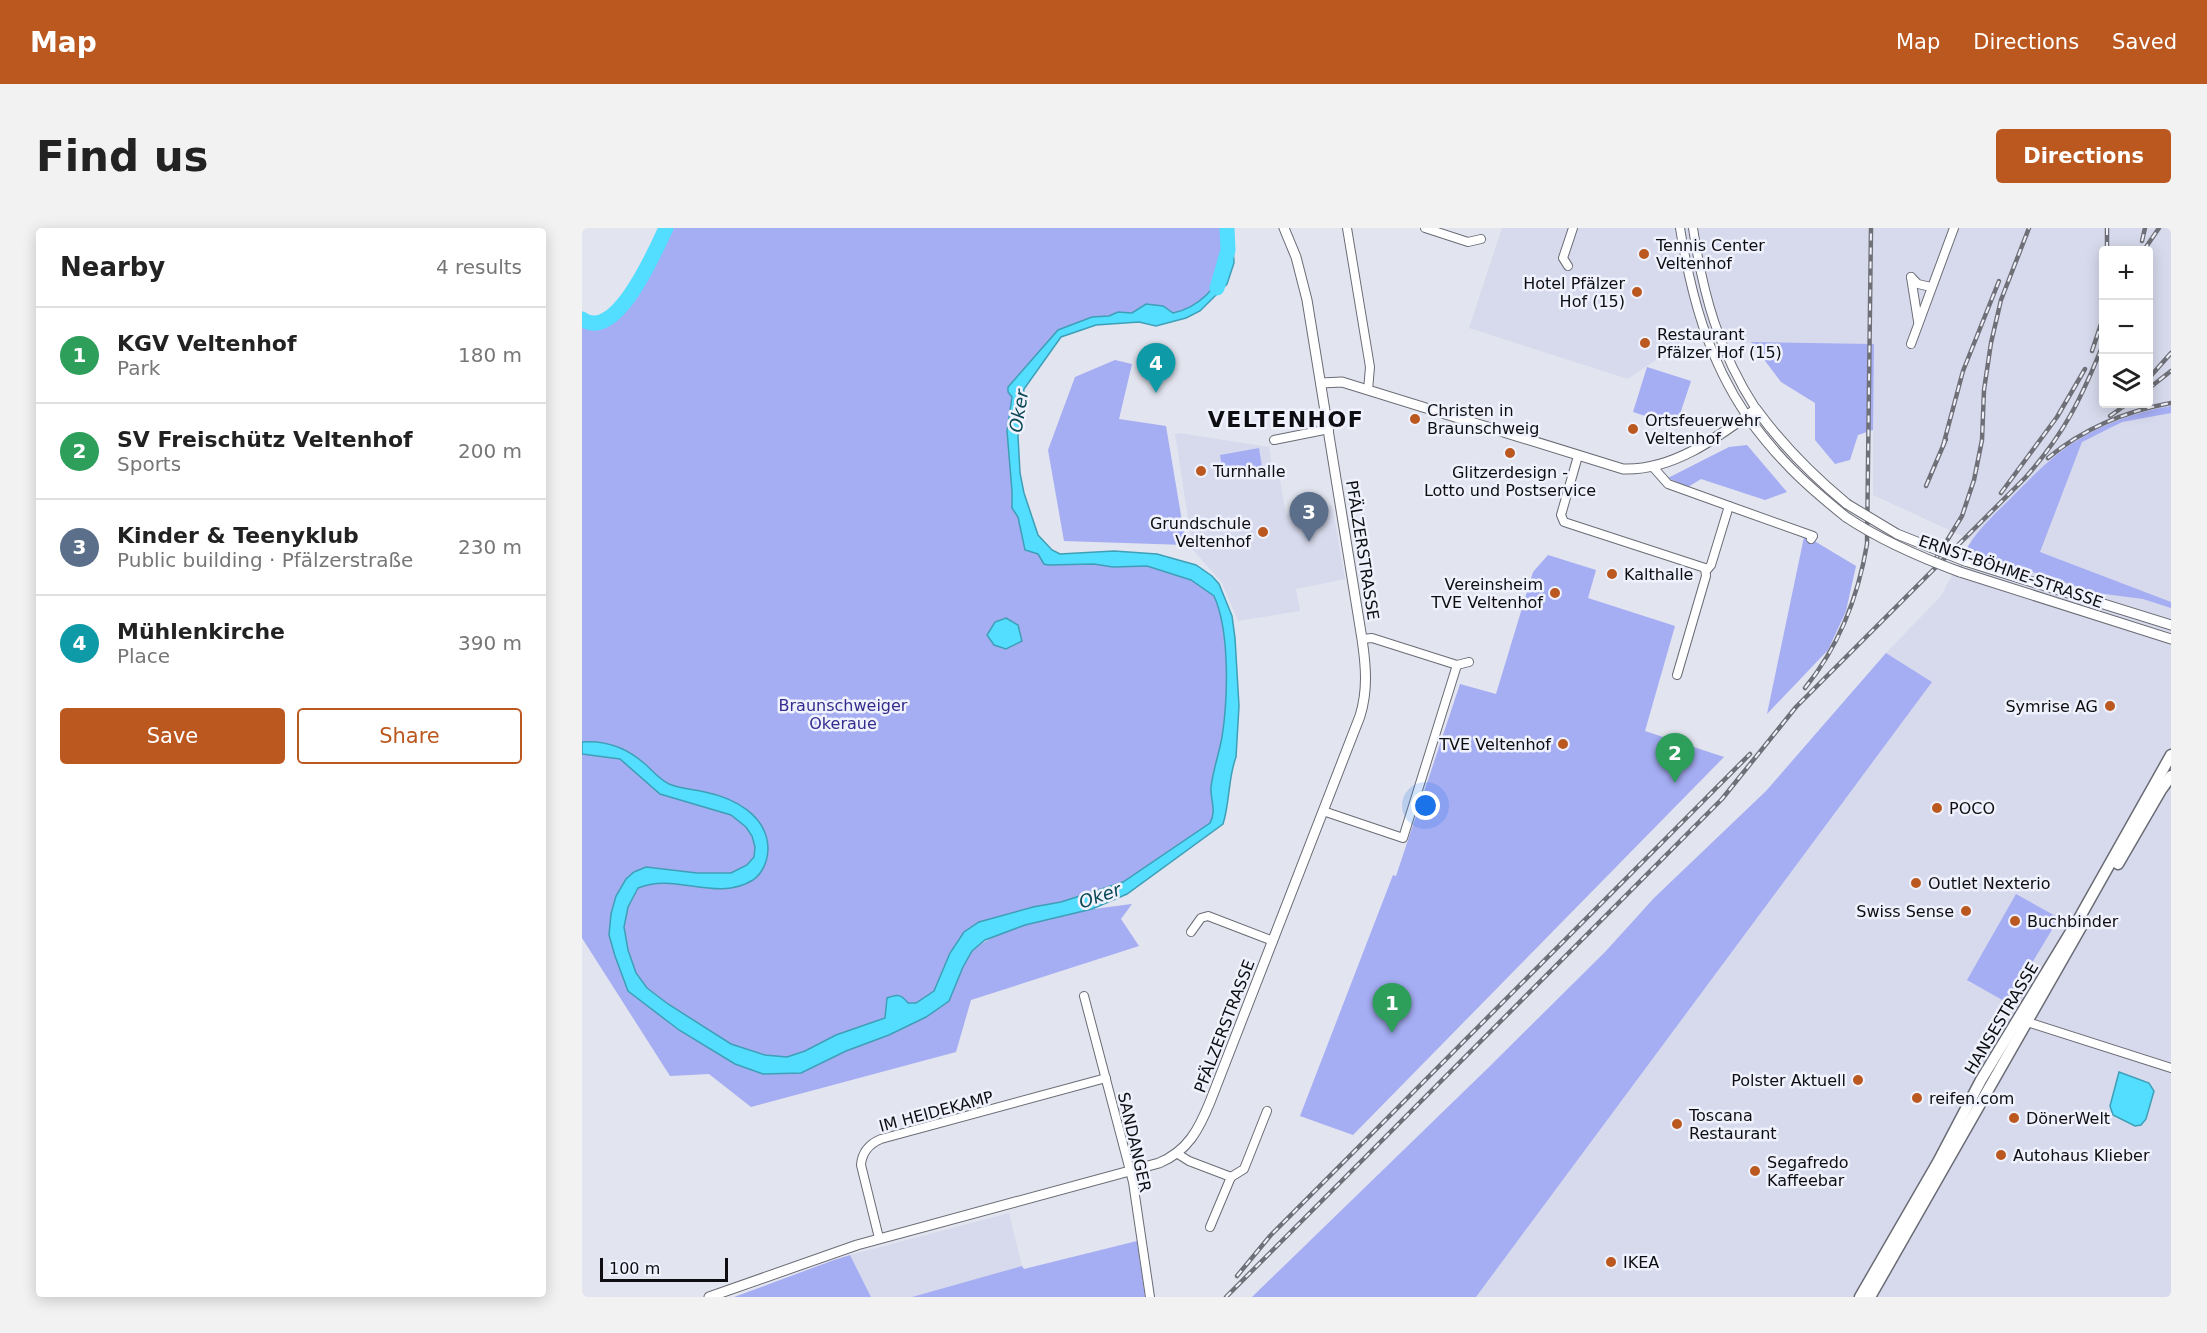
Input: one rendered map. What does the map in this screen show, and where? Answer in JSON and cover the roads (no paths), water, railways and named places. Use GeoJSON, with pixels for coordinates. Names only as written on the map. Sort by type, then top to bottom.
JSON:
{"type":"FeatureCollection","features":[{"type":"Feature","properties":{"kind":"main road","name":"HANSESTRASSE"},"geometry":{"type":"LineString","coordinates":[[1870,1297],[2171,755]]}},
{"type":"Feature","properties":{"kind":"main road","name":"HANSESTRASSE"},"geometry":{"type":"LineString","coordinates":[[1860,1297],[1890,1247],[1981,1080],[2022,1020],[2171,776]]}},
{"type":"Feature","properties":{"kind":"street","name":"PFÄLZERSTRASSE"},"geometry":{"type":"LineString","coordinates":[[709,1297],[813,1259],[879,1238],[1159,1163],[1178,1154],[1191,1140],[1203,1119],[1364,704],[1366,667],[1329,429],[1304,285],[1284,228]]}},
{"type":"Feature","properties":{"kind":"street"},"geometry":{"type":"LineString","coordinates":[[1347,228],[1370,367],[1368,390]]}},
{"type":"Feature","properties":{"kind":"street"},"geometry":{"type":"LineString","coordinates":[[1425,228],[1468,242],[1481,239]]}},
{"type":"Feature","properties":{"kind":"street"},"geometry":{"type":"LineString","coordinates":[[1568,266],[1563,258],[1572,228]]}},
{"type":"Feature","properties":{"kind":"street","name":"ERNST-BÖHME-STRASSE"},"geometry":{"type":"LineString","coordinates":[[1680,228],[1693,296],[1703,330],[1725,379],[1762,437],[1793,472],[1846,517],[1900,549],[1960,572],[2171,639]]}},
{"type":"Feature","properties":{"kind":"street","name":"ERNST-BÖHME-STRASSE"},"geometry":{"type":"LineString","coordinates":[[1693,228],[1699,273],[1714,327],[1731,366],[1756,409],[1786,448],[1813,476],[1847,504],[1897,534],[1965,561],[2171,625]]}},
{"type":"Feature","properties":{"kind":"street"},"geometry":{"type":"LineString","coordinates":[[1911,344],[1954,228]]}},
{"type":"Feature","properties":{"kind":"street"},"geometry":{"type":"LineString","coordinates":[[1918,323],[1911,278],[1918,284],[1931,287]]}},
{"type":"Feature","properties":{"kind":"street"},"geometry":{"type":"LineString","coordinates":[[1321,383],[1341,382],[1623,469],[1652,466],[1683,456],[1756,409]]}},
{"type":"Feature","properties":{"kind":"street"},"geometry":{"type":"LineString","coordinates":[[1274,440],[1329,429]]}},
{"type":"Feature","properties":{"kind":"street"},"geometry":{"type":"LineString","coordinates":[[1578,456],[1561,515],[1564,522],[1702,566],[1706,571]]}},
{"type":"Feature","properties":{"kind":"street"},"geometry":{"type":"LineString","coordinates":[[1652,466],[1668,484],[1813,536],[1811,539]]}},
{"type":"Feature","properties":{"kind":"street"},"geometry":{"type":"LineString","coordinates":[[1677,675],[1706,571],[1711,566],[1729,507]]}},
{"type":"Feature","properties":{"kind":"street"},"geometry":{"type":"LineString","coordinates":[[1362,639],[1372,638],[1457,664],[1469,662]]}},
{"type":"Feature","properties":{"kind":"street"},"geometry":{"type":"LineString","coordinates":[[1323,810],[1403,838],[1457,664]]}},
{"type":"Feature","properties":{"kind":"street"},"geometry":{"type":"LineString","coordinates":[[1191,932],[1201,918],[1208,916],[1273,941]]}},
{"type":"Feature","properties":{"kind":"street","name":"SANDANGER"},"geometry":{"type":"LineString","coordinates":[[1084,996],[1130,1171],[1150,1297]]}},
{"type":"Feature","properties":{"kind":"street"},"geometry":{"type":"LineString","coordinates":[[2022,1020],[2171,1068]]}},
{"type":"Feature","properties":{"kind":"street","name":"IM HEIDEKAMP"},"geometry":{"type":"LineString","coordinates":[[879,1238],[861,1165],[863,1154],[871,1143],[1106,1078]]}},
{"type":"Feature","properties":{"kind":"street"},"geometry":{"type":"LineString","coordinates":[[1210,1227],[1231,1178],[1244,1169],[1267,1111]]}},
{"type":"Feature","properties":{"kind":"street"},"geometry":{"type":"LineString","coordinates":[[1178,1154],[1231,1178]]}},
{"type":"Feature","properties":{"kind":"water"},"geometry":{"type":"Polygon","coordinates":[[[1222,228],[1232,228],[1234,263],[1227,284],[1200,311],[1186,318],[1156,326],[1139,322],[1096,325],[1061,337],[1024,389],[1018,436],[1020,473],[1024,493],[1038,535],[1052,550],[1060,554],[1114,551],[1157,554],[1196,565],[1219,584],[1232,616],[1239,706],[1236,757],[1223,824],[1127,894],[1092,909],[1025,925],[985,940],[972,951],[949,1001],[926,1017],[889,1035],[846,1051],[801,1073],[763,1074],[735,1064],[679,1030],[628,991],[609,935],[616,896],[626,879],[634,872],[646,867],[697,873],[731,873],[747,865],[754,857],[755,847],[752,836],[746,827],[731,815],[660,794],[620,759],[582,754],[582,742],[599,742],[623,749],[638,758],[669,784],[727,799],[747,810],[762,826],[768,848],[767,857],[762,870],[753,880],[725,889],[667,883],[638,888],[628,907],[624,927],[628,950],[636,973],[647,988],[731,1044],[765,1055],[787,1057],[805,1051],[836,1035],[885,1018],[887,998],[896,995],[908,1003],[916,1003],[934,991],[950,953],[964,932],[979,922],[1061,902],[1123,882],[1210,823],[1213,810],[1211,787],[1222,737],[1226,704],[1223,627],[1214,596],[1191,580],[1147,566],[1048,565],[1044,564],[1038,554],[1025,550],[1018,517],[1012,508],[1007,431],[1012,397],[1008,392],[1008,387],[1058,330],[1092,317],[1109,316],[1118,312],[1132,313],[1146,304],[1163,306],[1173,313],[1191,306],[1213,288],[1222,271],[1225,253],[1222,228]]]}},
{"type":"Feature","properties":{"kind":"water"},"geometry":{"type":"Polygon","coordinates":[[[1006,618],[1018,625],[1022,641],[1006,649],[994,645],[987,635],[995,622],[1006,618]]]}},
{"type":"Feature","properties":{"kind":"water"},"geometry":{"type":"Polygon","coordinates":[[[2119,1072],[2149,1083],[2154,1091],[2146,1119],[2141,1125],[2135,1126],[2113,1115],[2110,1106],[2119,1072]]]}},
{"type":"Feature","properties":{"kind":"waterway","name":"Oker"},"geometry":{"type":"LineString","coordinates":[[582,319],[595,323],[608,318],[621,307],[644,273],[666,228]]}},
{"type":"Feature","properties":{"kind":"waterway","name":"Oker"},"geometry":{"type":"LineString","coordinates":[[1217,288],[1228,250],[1227,228]]}},
{"type":"Feature","properties":{"kind":"railway"},"geometry":{"type":"LineString","coordinates":[[1805,688],[1828,655],[1845,620],[1858,583],[1867,544],[1871,228]]}},
{"type":"Feature","properties":{"kind":"railway"},"geometry":{"type":"LineString","coordinates":[[1934,562],[1962,516],[1974,480],[1982,440],[1984,390],[1991,343],[2001,300],[2029,228]]}},
{"type":"Feature","properties":{"kind":"railway"},"geometry":{"type":"LineString","coordinates":[[2107,228],[2107,246]]}},
{"type":"Feature","properties":{"kind":"railway"},"geometry":{"type":"LineString","coordinates":[[2142,241],[2145,228]]}},
{"type":"Feature","properties":{"kind":"railway"},"geometry":{"type":"LineString","coordinates":[[2147,246],[2159,228]]}},
{"type":"Feature","properties":{"kind":"railway"},"geometry":{"type":"LineString","coordinates":[[1943,446],[1963,371],[1999,281]]}},
{"type":"Feature","properties":{"kind":"railway"},"geometry":{"type":"LineString","coordinates":[[2092,351],[2099,330]]}},
{"type":"Feature","properties":{"kind":"railway"},"geometry":{"type":"LineString","coordinates":[[2153,373],[2171,353]]}},
{"type":"Feature","properties":{"kind":"railway"},"geometry":{"type":"LineString","coordinates":[[1226,1297],[1722,799],[1796,707],[2025,478],[2062,430],[2099,354]]}},
{"type":"Feature","properties":{"kind":"railway"},"geometry":{"type":"LineString","coordinates":[[2001,493],[2057,417],[2085,369]]}},
{"type":"Feature","properties":{"kind":"railway"},"geometry":{"type":"LineString","coordinates":[[2153,385],[2171,371]]}},
{"type":"Feature","properties":{"kind":"railway"},"geometry":{"type":"LineString","coordinates":[[2048,458],[2090,430],[2122,416],[2171,403]]}},
{"type":"Feature","properties":{"kind":"railway"},"geometry":{"type":"LineString","coordinates":[[2110,416],[2121,408]]}},
{"type":"Feature","properties":{"kind":"railway"},"geometry":{"type":"LineString","coordinates":[[1926,486],[1946,439]]}},
{"type":"Feature","properties":{"kind":"railway"},"geometry":{"type":"LineString","coordinates":[[1237,1276],[1270,1236],[1750,754]]}},
{"type":"Feature","properties":{"kind":"place","name":"Tennis Center Veltenhof"},"geometry":{"type":"Point","coordinates":[1644,254]}},
{"type":"Feature","properties":{"kind":"place","name":"Hotel Pfälzer Hof (15)"},"geometry":{"type":"Point","coordinates":[1637,292]}},
{"type":"Feature","properties":{"kind":"place","name":"Restaurant Pfälzer Hof (15)"},"geometry":{"type":"Point","coordinates":[1645,343]}},
{"type":"Feature","properties":{"kind":"place","name":"Mühlenkirche"},"geometry":{"type":"Point","coordinates":[1156,393]}},
{"type":"Feature","properties":{"kind":"place","name":"Christen in Braunschweig"},"geometry":{"type":"Point","coordinates":[1415,419]}},
{"type":"Feature","properties":{"kind":"place","name":"Ortsfeuerwehr Veltenhof"},"geometry":{"type":"Point","coordinates":[1633,429]}},
{"type":"Feature","properties":{"kind":"place","name":"Glitzerdesign - Lotto und Postservice"},"geometry":{"type":"Point","coordinates":[1510,453]}},
{"type":"Feature","properties":{"kind":"place","name":"Turnhalle"},"geometry":{"type":"Point","coordinates":[1201,471]}},
{"type":"Feature","properties":{"kind":"place","name":"Grundschule Veltenhof"},"geometry":{"type":"Point","coordinates":[1263,532]}},
{"type":"Feature","properties":{"kind":"place","name":"Kinder & Teenyklub"},"geometry":{"type":"Point","coordinates":[1309,542]}},
{"type":"Feature","properties":{"kind":"place","name":"Kalthalle"},"geometry":{"type":"Point","coordinates":[1612,574]}},
{"type":"Feature","properties":{"kind":"place","name":"Vereinsheim TVE Veltenhof"},"geometry":{"type":"Point","coordinates":[1555,593]}},
{"type":"Feature","properties":{"kind":"place","name":"Symrise AG"},"geometry":{"type":"Point","coordinates":[2110,706]}},
{"type":"Feature","properties":{"kind":"place","name":"TVE Veltenhof"},"geometry":{"type":"Point","coordinates":[1563,744]}},
{"type":"Feature","properties":{"kind":"place","name":"SV Freischütz Veltenhof"},"geometry":{"type":"Point","coordinates":[1675,783]}},
{"type":"Feature","properties":{"kind":"place","name":"POCO"},"geometry":{"type":"Point","coordinates":[1937,808]}},
{"type":"Feature","properties":{"kind":"place","name":"Outlet Nexterio"},"geometry":{"type":"Point","coordinates":[1916,883]}},
{"type":"Feature","properties":{"kind":"place","name":"Swiss Sense"},"geometry":{"type":"Point","coordinates":[1966,911]}},
{"type":"Feature","properties":{"kind":"place","name":"Buchbinder"},"geometry":{"type":"Point","coordinates":[2015,921]}},
{"type":"Feature","properties":{"kind":"place","name":"KGV Veltenhof"},"geometry":{"type":"Point","coordinates":[1392,1033]}},
{"type":"Feature","properties":{"kind":"place","name":"Polster Aktuell"},"geometry":{"type":"Point","coordinates":[1858,1080]}},
{"type":"Feature","properties":{"kind":"place","name":"reifen.com"},"geometry":{"type":"Point","coordinates":[1917,1098]}},
{"type":"Feature","properties":{"kind":"place","name":"DönerWelt"},"geometry":{"type":"Point","coordinates":[2014,1118]}},
{"type":"Feature","properties":{"kind":"place","name":"Toscana Restaurant"},"geometry":{"type":"Point","coordinates":[1677,1124]}},
{"type":"Feature","properties":{"kind":"place","name":"Autohaus Klieber"},"geometry":{"type":"Point","coordinates":[2001,1155]}},
{"type":"Feature","properties":{"kind":"place","name":"Segafredo Kaffeebar"},"geometry":{"type":"Point","coordinates":[1755,1171]}},
{"type":"Feature","properties":{"kind":"place","name":"IKEA"},"geometry":{"type":"Point","coordinates":[1611,1262]}},
{"type":"Feature","properties":{"kind":"district","name":"VELTENHOF"},"geometry":{"type":"Point","coordinates":[1286,419]}},
{"type":"Feature","properties":{"kind":"park label","name":"Braunschweiger Okeraue"},"geometry":{"type":"Point","coordinates":[843,714]}}]}
